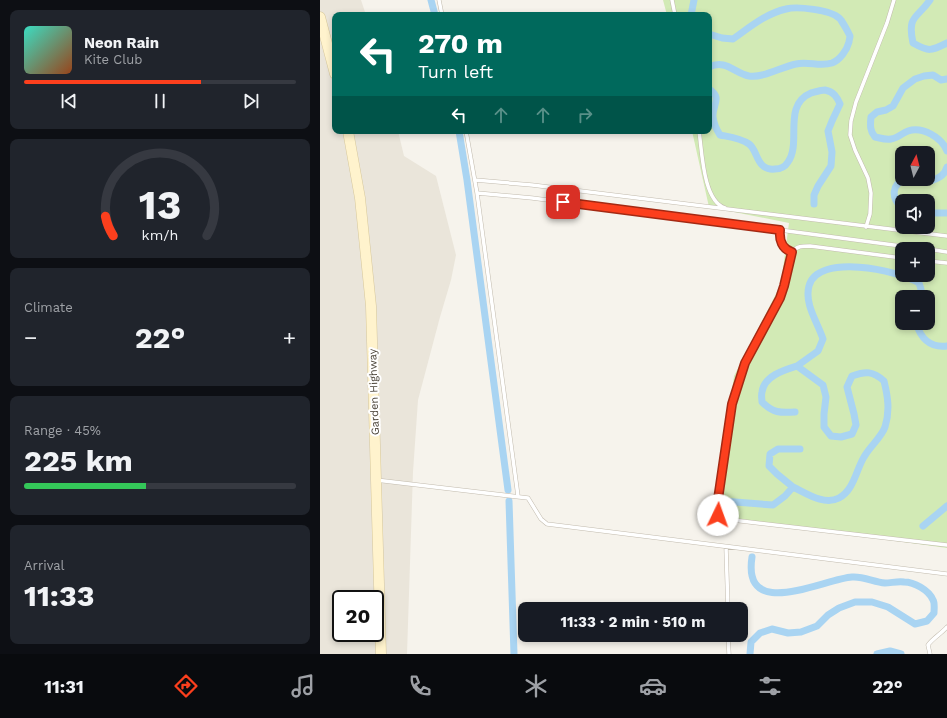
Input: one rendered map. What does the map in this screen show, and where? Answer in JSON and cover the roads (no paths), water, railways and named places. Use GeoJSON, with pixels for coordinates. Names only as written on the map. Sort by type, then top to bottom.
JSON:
{"type":"FeatureCollection","features":[{"type":"Feature","properties":{"kind":"main road"},"geometry":{"type":"LineString","coordinates":[[320,16],[332,62]]}},
{"type":"Feature","properties":{"kind":"main road","name":"Garden Highway"},"geometry":{"type":"LineString","coordinates":[[349,134],[360,198],[371,306],[381,654]]}},
{"type":"Feature","properties":{"kind":"lane"},"geometry":{"type":"LineString","coordinates":[[439,0],[441,12]]}},
{"type":"Feature","properties":{"kind":"lane"},"geometry":{"type":"LineString","coordinates":[[672,0],[675,12]]}},
{"type":"Feature","properties":{"kind":"lane"},"geometry":{"type":"LineString","coordinates":[[866,227],[870,214],[871,192],[868,178],[860,163],[852,142],[850,135],[850,121],[887,23],[894,0]]}},
{"type":"Feature","properties":{"kind":"lane"},"geometry":{"type":"LineString","coordinates":[[467,134],[477,193],[518,496]]}},
{"type":"Feature","properties":{"kind":"lane"},"geometry":{"type":"LineString","coordinates":[[699,134],[707,183],[712,197],[722,207],[738,212]]}},
{"type":"Feature","properties":{"kind":"lane"},"geometry":{"type":"LineString","coordinates":[[475,180],[532,185],[738,212],[947,236]]}},
{"type":"Feature","properties":{"kind":"lane"},"geometry":{"type":"LineString","coordinates":[[477,193],[532,198],[895,245]]}},
{"type":"Feature","properties":{"kind":"lane"},"geometry":{"type":"LineString","coordinates":[[780,230],[779,237],[781,243],[787,251],[792,252]]}},
{"type":"Feature","properties":{"kind":"lane"},"geometry":{"type":"LineString","coordinates":[[895,257],[810,246],[801,246],[795,248],[792,252],[780,298],[745,363],[735,392],[719,490],[717,506],[718,515],[720,518],[728,520],[947,545]]}},
{"type":"Feature","properties":{"kind":"lane"},"geometry":{"type":"LineString","coordinates":[[935,251],[947,252]]}},
{"type":"Feature","properties":{"kind":"lane"},"geometry":{"type":"LineString","coordinates":[[935,262],[947,263]]}},
{"type":"Feature","properties":{"kind":"lane"},"geometry":{"type":"LineString","coordinates":[[376,480],[528,498],[541,519],[547,524],[947,574]]}},
{"type":"Feature","properties":{"kind":"lane"},"geometry":{"type":"LineString","coordinates":[[726,547],[728,602]]}},
{"type":"Feature","properties":{"kind":"lane"},"geometry":{"type":"LineString","coordinates":[[930,654],[928,645],[947,627]]}},
{"type":"Feature","properties":{"kind":"lane"},"geometry":{"type":"LineString","coordinates":[[728,642],[729,654]]}},
{"type":"Feature","properties":{"kind":"waterway"},"geometry":{"type":"LineString","coordinates":[[431,0],[434,12]]}},
{"type":"Feature","properties":{"kind":"waterway"},"geometry":{"type":"LineString","coordinates":[[692,12],[694,0]]}},
{"type":"Feature","properties":{"kind":"waterway"},"geometry":{"type":"LineString","coordinates":[[930,0],[912,22],[911,34],[913,43],[927,49],[937,48],[947,43]]}},
{"type":"Feature","properties":{"kind":"waterway"},"geometry":{"type":"LineString","coordinates":[[712,35],[733,39],[758,21],[771,14],[786,9],[798,8],[814,9],[835,15],[840,19],[850,36],[848,45],[843,54],[838,60],[828,64],[800,63],[790,65],[767,74],[755,76],[749,76],[730,67],[720,65],[712,66]]}},
{"type":"Feature","properties":{"kind":"waterway"},"geometry":{"type":"LineString","coordinates":[[947,79],[941,80],[933,75],[915,79],[903,88],[893,106],[886,110],[877,112],[871,117],[870,123],[871,130],[875,137],[891,139],[896,138],[908,131],[920,130],[931,134],[945,146],[947,151]]}},
{"type":"Feature","properties":{"kind":"waterway"},"geometry":{"type":"LineString","coordinates":[[712,91],[716,99],[713,117],[715,126],[720,135],[739,139],[749,144],[761,164],[769,169],[779,169],[784,166],[792,154],[795,115],[797,106],[802,99],[811,93],[823,90],[831,92],[835,95],[840,104],[828,131],[832,152],[831,166],[818,186],[814,195],[814,204]]}},
{"type":"Feature","properties":{"kind":"waterway"},"geometry":{"type":"LineString","coordinates":[[459,134],[467,180],[508,490]]}},
{"type":"Feature","properties":{"kind":"waterway"},"geometry":{"type":"LineString","coordinates":[[935,179],[945,172],[947,167]]}},
{"type":"Feature","properties":{"kind":"waterway"},"geometry":{"type":"LineString","coordinates":[[895,198],[894,192],[896,186]]}},
{"type":"Feature","properties":{"kind":"waterway"},"geometry":{"type":"LineString","coordinates":[[935,213],[947,213]]}},
{"type":"Feature","properties":{"kind":"waterway"},"geometry":{"type":"LineString","coordinates":[[722,501],[773,505],[785,496],[793,487],[821,500],[833,500],[839,498],[848,490],[861,462],[869,449],[881,435],[885,427],[888,415],[888,404],[884,381],[876,375],[869,373],[861,373],[852,376],[847,387],[856,425],[852,434],[841,437],[831,436],[824,427],[826,397],[823,385],[797,366],[818,351],[823,339],[808,300],[809,286],[815,276],[827,270],[842,267],[859,267],[894,273],[909,278],[919,283],[921,290]]}},
{"type":"Feature","properties":{"kind":"waterway"},"geometry":{"type":"LineString","coordinates":[[919,330],[924,338],[931,344],[936,346],[947,346]]}},
{"type":"Feature","properties":{"kind":"waterway"},"geometry":{"type":"LineString","coordinates":[[795,412],[781,412],[773,410],[762,402],[762,395],[766,382],[775,374],[797,366]]}},
{"type":"Feature","properties":{"kind":"waterway"},"geometry":{"type":"LineString","coordinates":[[793,487],[769,466],[770,454],[778,449],[800,449]]}},
{"type":"Feature","properties":{"kind":"waterway"},"geometry":{"type":"LineString","coordinates":[[509,501],[514,654]]}},
{"type":"Feature","properties":{"kind":"waterway"},"geometry":{"type":"LineString","coordinates":[[923,526],[947,506]]}},
{"type":"Feature","properties":{"kind":"waterway"},"geometry":{"type":"LineString","coordinates":[[750,654],[751,642],[760,633],[772,629],[788,633],[801,632],[817,626],[828,615],[839,608],[855,602],[872,602],[888,607],[915,624],[927,621],[934,613],[934,601],[931,596],[921,587],[908,582],[885,583],[852,577],[839,579],[805,589],[787,592],[772,592],[759,588],[752,577],[752,557]]}},
{"type":"Feature","properties":{"kind":"waterway"},"geometry":{"type":"LineString","coordinates":[[877,654],[890,651],[901,654]]}}]}
